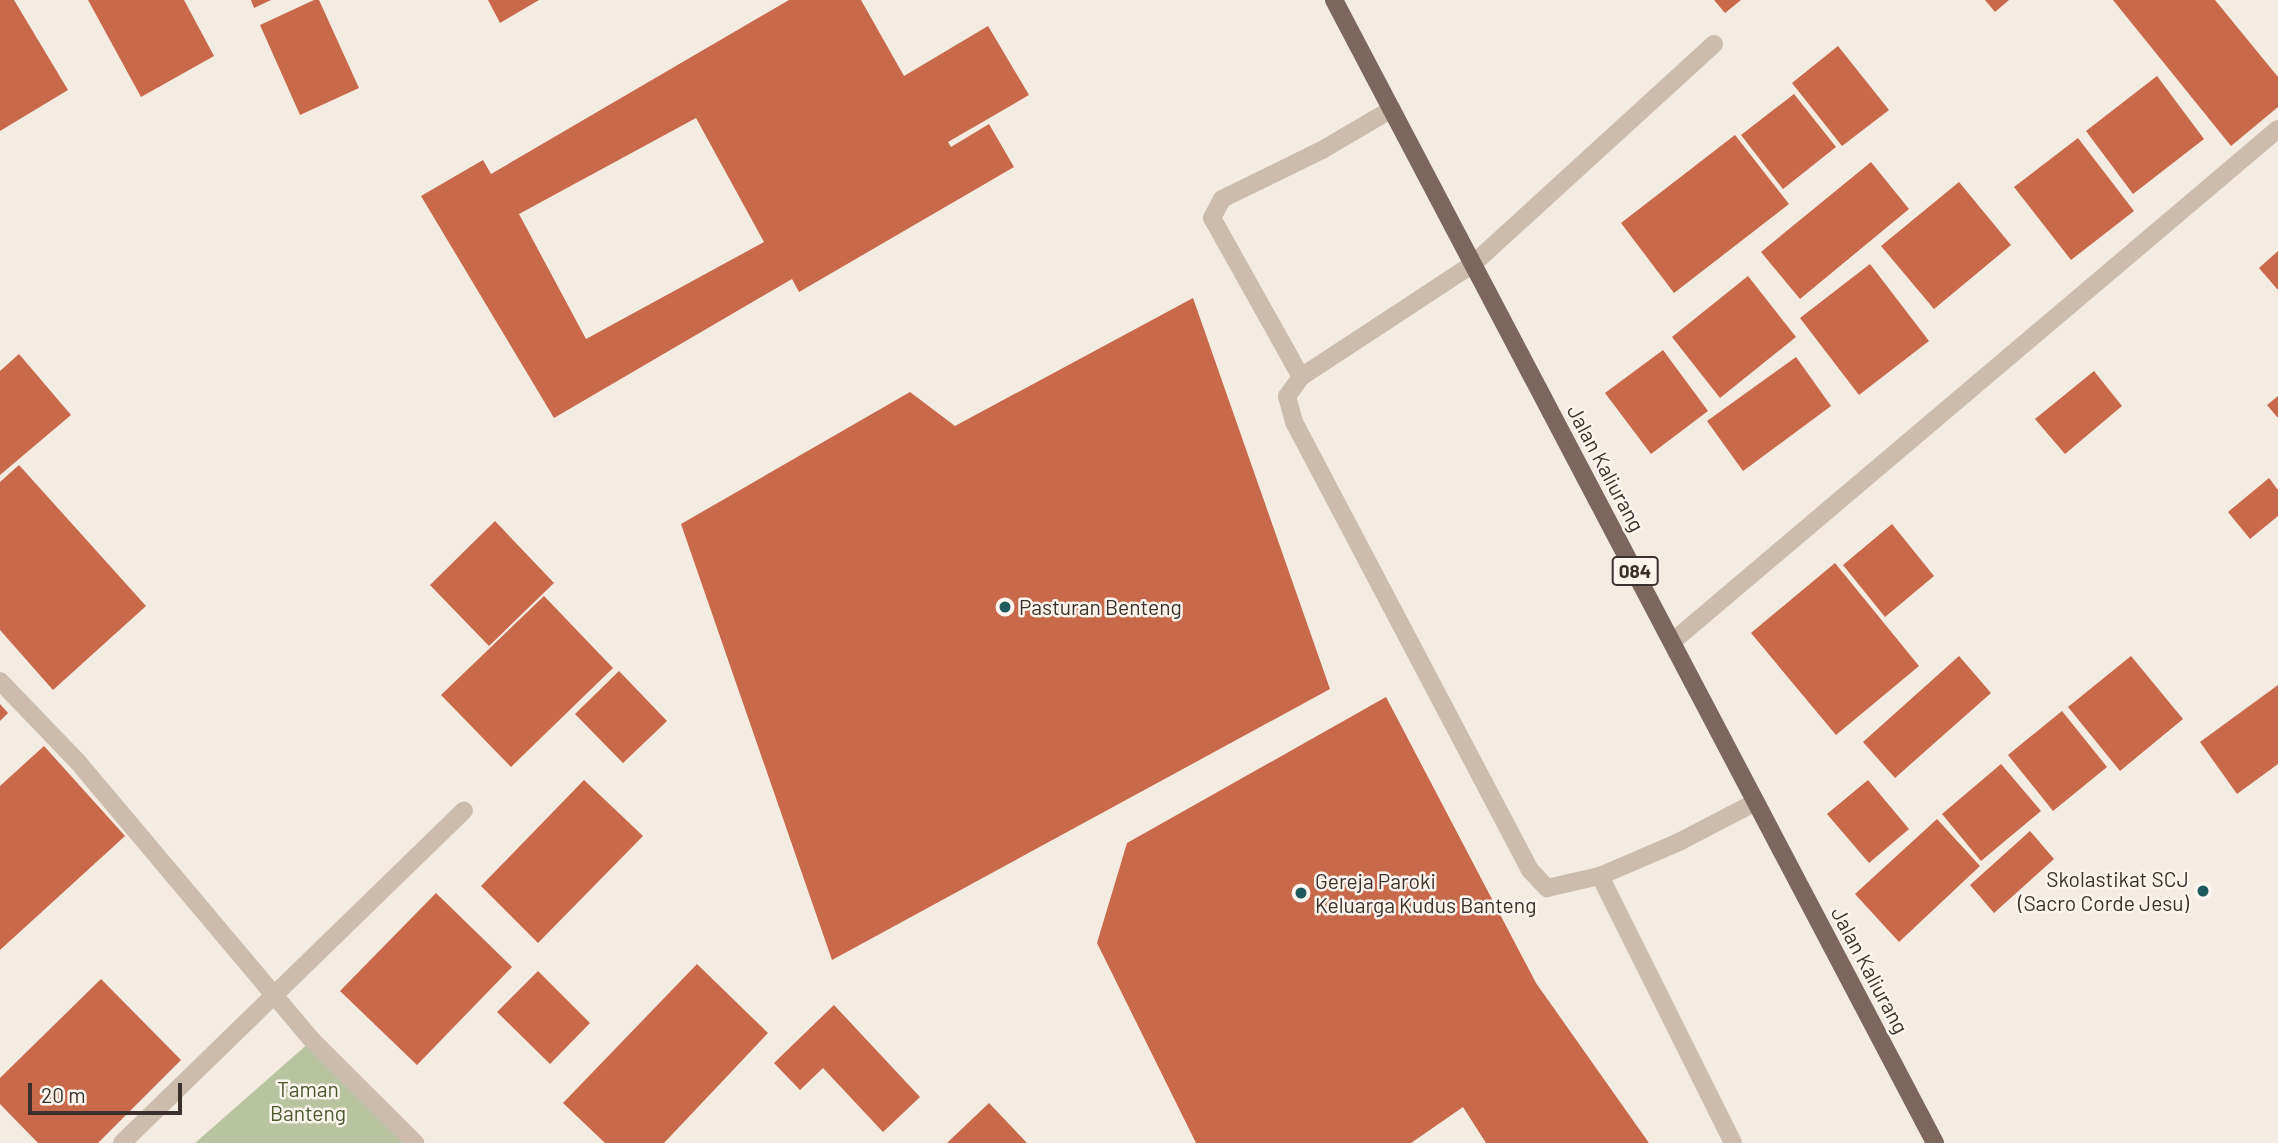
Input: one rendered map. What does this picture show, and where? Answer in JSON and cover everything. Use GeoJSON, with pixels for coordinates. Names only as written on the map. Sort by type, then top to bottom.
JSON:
{"type":"FeatureCollection","features":[{"type":"Feature","properties":{"kind":"main road","name":"Jalan Kaliurang"},"geometry":{"type":"LineString","coordinates":[[1334,0],[1935,1143]]}},
{"type":"Feature","properties":{"kind":"street"},"geometry":{"type":"LineString","coordinates":[[1714,44],[1473,264],[1301,377],[1287,396],[1294,422],[1530,870],[1547,888],[1600,876],[1679,842],[1756,802]]}},
{"type":"Feature","properties":{"kind":"street"},"geometry":{"type":"LineString","coordinates":[[1301,377],[1212,218],[1222,199],[1322,150],[1392,109]]}},
{"type":"Feature","properties":{"kind":"street"},"geometry":{"type":"LineString","coordinates":[[1672,642],[2278,128]]}},
{"type":"Feature","properties":{"kind":"street"},"geometry":{"type":"LineString","coordinates":[[0,681],[77,761],[275,996],[415,1143]]}},
{"type":"Feature","properties":{"kind":"street"},"geometry":{"type":"LineString","coordinates":[[122,1143],[464,810]]}},
{"type":"Feature","properties":{"kind":"street"},"geometry":{"type":"LineString","coordinates":[[1600,876],[1733,1143]]}},
{"type":"Feature","properties":{"kind":"green space","name":"Taman Banteng"},"geometry":{"type":"Polygon","coordinates":[[[310,1042],[411,1143],[195,1143],[310,1042]]]}},
{"type":"Feature","properties":{"kind":"building"},"geometry":{"type":"Polygon","coordinates":[[[0,0],[14,0],[68,90],[0,131],[0,0]]]}},
{"type":"Feature","properties":{"kind":"building"},"geometry":{"type":"Polygon","coordinates":[[[88,0],[184,0],[214,56],[141,97],[88,0]]]}},
{"type":"Feature","properties":{"kind":"building"},"geometry":{"type":"Polygon","coordinates":[[[251,0],[271,0],[254,8],[251,0]]]}},
{"type":"Feature","properties":{"kind":"building"},"geometry":{"type":"Polygon","coordinates":[[[319,0],[359,88],[300,115],[260,25],[319,0]]]}},
{"type":"Feature","properties":{"kind":"building"},"geometry":{"type":"Polygon","coordinates":[[[488,0],[539,0],[500,23],[488,0]]]}},
{"type":"Feature","properties":{"kind":"building"},"geometry":{"type":"Polygon","coordinates":[[[789,0],[861,0],[904,76],[988,26],[1029,95],[948,142],[951,147],[989,124],[1014,167],[799,292],[792,279],[554,418],[421,196],[483,160],[491,174],[789,0]],[[696,118],[519,214],[586,339],[764,242],[696,118]]]}},
{"type":"Feature","properties":{"kind":"building"},"geometry":{"type":"Polygon","coordinates":[[[1714,0],[1741,0],[1725,13],[1714,0]]]}},
{"type":"Feature","properties":{"kind":"building"},"geometry":{"type":"Polygon","coordinates":[[[1985,0],[2009,0],[1995,12],[1985,0]]]}},
{"type":"Feature","properties":{"kind":"building"},"geometry":{"type":"Polygon","coordinates":[[[2113,0],[2215,0],[2278,77],[2278,107],[2231,146],[2113,0]]]}},
{"type":"Feature","properties":{"kind":"building"},"geometry":{"type":"Polygon","coordinates":[[[1838,46],[1889,110],[1842,146],[1792,83],[1838,46]]]}},
{"type":"Feature","properties":{"kind":"building"},"geometry":{"type":"Polygon","coordinates":[[[2157,76],[2204,139],[2133,194],[2086,131],[2157,76]]]}},
{"type":"Feature","properties":{"kind":"building"},"geometry":{"type":"Polygon","coordinates":[[[1794,94],[1836,147],[1783,189],[1741,135],[1794,94]]]}},
{"type":"Feature","properties":{"kind":"building"},"geometry":{"type":"Polygon","coordinates":[[[1735,135],[1789,204],[1674,293],[1621,223],[1735,135]]]}},
{"type":"Feature","properties":{"kind":"building"},"geometry":{"type":"Polygon","coordinates":[[[2078,138],[2134,211],[2071,260],[2014,187],[2078,138]]]}},
{"type":"Feature","properties":{"kind":"building"},"geometry":{"type":"Polygon","coordinates":[[[1871,162],[1909,209],[1800,299],[1761,252],[1871,162]]]}},
{"type":"Feature","properties":{"kind":"building"},"geometry":{"type":"Polygon","coordinates":[[[1959,182],[2011,245],[1934,309],[1881,246],[1959,182]]]}},
{"type":"Feature","properties":{"kind":"building"},"geometry":{"type":"Polygon","coordinates":[[[2278,251],[2278,290],[2259,268],[2278,251]]]}},
{"type":"Feature","properties":{"kind":"building"},"geometry":{"type":"Polygon","coordinates":[[[1870,264],[1929,341],[1859,395],[1800,318],[1870,264]]]}},
{"type":"Feature","properties":{"kind":"building"},"geometry":{"type":"Polygon","coordinates":[[[1748,276],[1796,337],[1720,398],[1672,337],[1748,276]]]}},
{"type":"Feature","properties":{"kind":"building","name":"Pasturan Benteng"},"geometry":{"type":"Polygon","coordinates":[[[1193,298],[1330,689],[832,960],[681,524],[910,392],[955,426],[1193,298]]]}},
{"type":"Feature","properties":{"kind":"building"},"geometry":{"type":"Polygon","coordinates":[[[1663,350],[1708,411],[1651,454],[1605,393],[1663,350]]]}},
{"type":"Feature","properties":{"kind":"building"},"geometry":{"type":"Polygon","coordinates":[[[19,354],[71,415],[0,475],[0,371],[19,354]]]}},
{"type":"Feature","properties":{"kind":"building"},"geometry":{"type":"Polygon","coordinates":[[[1796,357],[1831,406],[1743,471],[1707,421],[1796,357]]]}},
{"type":"Feature","properties":{"kind":"building"},"geometry":{"type":"Polygon","coordinates":[[[2094,371],[2122,406],[2065,454],[2035,419],[2094,371]]]}},
{"type":"Feature","properties":{"kind":"building"},"geometry":{"type":"Polygon","coordinates":[[[2278,396],[2278,418],[2267,405],[2278,396]]]}},
{"type":"Feature","properties":{"kind":"building"},"geometry":{"type":"Polygon","coordinates":[[[19,465],[146,606],[53,690],[0,630],[0,482],[19,465]]]}},
{"type":"Feature","properties":{"kind":"building"},"geometry":{"type":"Polygon","coordinates":[[[2269,478],[2278,490],[2278,516],[2250,539],[2228,512],[2269,478]]]}},
{"type":"Feature","properties":{"kind":"building"},"geometry":{"type":"Polygon","coordinates":[[[495,521],[554,583],[489,646],[430,585],[495,521]]]}},
{"type":"Feature","properties":{"kind":"building"},"geometry":{"type":"Polygon","coordinates":[[[1892,524],[1934,576],[1885,617],[1843,565],[1892,524]]]}},
{"type":"Feature","properties":{"kind":"building"},"geometry":{"type":"Polygon","coordinates":[[[1835,563],[1919,666],[1836,735],[1751,633],[1835,563]]]}},
{"type":"Feature","properties":{"kind":"building"},"geometry":{"type":"Polygon","coordinates":[[[544,596],[613,668],[511,767],[441,695],[544,596]]]}},
{"type":"Feature","properties":{"kind":"building"},"geometry":{"type":"Polygon","coordinates":[[[1959,656],[1991,693],[1895,778],[1863,742],[1959,656]]]}},
{"type":"Feature","properties":{"kind":"building"},"geometry":{"type":"Polygon","coordinates":[[[2131,656],[2183,719],[2120,771],[2068,707],[2131,656]]]}},
{"type":"Feature","properties":{"kind":"building"},"geometry":{"type":"Polygon","coordinates":[[[619,671],[667,721],[623,763],[575,714],[619,671]]]}},
{"type":"Feature","properties":{"kind":"building"},"geometry":{"type":"Polygon","coordinates":[[[2278,685],[2278,764],[2237,794],[2200,742],[2278,685]]]}},
{"type":"Feature","properties":{"kind":"building","name":"Gereja Paroki Keluarga Kudus Banteng"},"geometry":{"type":"Polygon","coordinates":[[[1386,697],[1536,983],[1649,1143],[1486,1143],[1463,1107],[1411,1143],[1196,1143],[1097,943],[1127,843],[1386,697]]]}},
{"type":"Feature","properties":{"kind":"building"},"geometry":{"type":"Polygon","coordinates":[[[0,704],[8,713],[0,721],[0,704]]]}},
{"type":"Feature","properties":{"kind":"building"},"geometry":{"type":"Polygon","coordinates":[[[2062,711],[2107,767],[2053,811],[2008,755],[2062,711]]]}},
{"type":"Feature","properties":{"kind":"building"},"geometry":{"type":"Polygon","coordinates":[[[44,746],[125,836],[0,950],[0,786],[44,746]]]}},
{"type":"Feature","properties":{"kind":"building"},"geometry":{"type":"Polygon","coordinates":[[[2001,764],[2041,811],[1981,861],[1942,814],[2001,764]]]}},
{"type":"Feature","properties":{"kind":"building"},"geometry":{"type":"Polygon","coordinates":[[[584,780],[643,836],[538,943],[481,886],[584,780]]]}},
{"type":"Feature","properties":{"kind":"building"},"geometry":{"type":"Polygon","coordinates":[[[1868,780],[1909,829],[1869,863],[1827,814],[1868,780]]]}},
{"type":"Feature","properties":{"kind":"building"},"geometry":{"type":"Polygon","coordinates":[[[1937,819],[1980,866],[1899,942],[1855,894],[1937,819]]]}},
{"type":"Feature","properties":{"kind":"building"},"geometry":{"type":"Polygon","coordinates":[[[2030,831],[2054,859],[1994,913],[1970,885],[2030,831]]]}},
{"type":"Feature","properties":{"kind":"building"},"geometry":{"type":"Polygon","coordinates":[[[436,893],[512,967],[417,1065],[340,991],[436,893]]]}},
{"type":"Feature","properties":{"kind":"building"},"geometry":{"type":"Polygon","coordinates":[[[697,964],[768,1033],[664,1143],[605,1143],[563,1103],[697,964]]]}},
{"type":"Feature","properties":{"kind":"building"},"geometry":{"type":"Polygon","coordinates":[[[538,971],[590,1023],[550,1064],[497,1012],[538,971]]]}},
{"type":"Feature","properties":{"kind":"building"},"geometry":{"type":"Polygon","coordinates":[[[101,979],[181,1060],[98,1143],[38,1143],[0,1104],[0,1078],[101,979]]]}},
{"type":"Feature","properties":{"kind":"building"},"geometry":{"type":"Polygon","coordinates":[[[834,1005],[920,1097],[883,1132],[823,1068],[800,1090],[774,1063],[834,1005]]]}},
{"type":"Feature","properties":{"kind":"building"},"geometry":{"type":"Polygon","coordinates":[[[989,1103],[1027,1143],[947,1143],[989,1103]]]}},
{"type":"Feature","properties":{"kind":"place","name":"Pasturan Benteng"},"geometry":{"type":"Point","coordinates":[1005,607]}},
{"type":"Feature","properties":{"kind":"place","name":"Skolastikat SCJ (Sacro Corde Jesu)"},"geometry":{"type":"Point","coordinates":[2203,891]}},
{"type":"Feature","properties":{"kind":"place","name":"Gereja Paroki Keluarga Kudus Banteng"},"geometry":{"type":"Point","coordinates":[1301,893]}}]}
